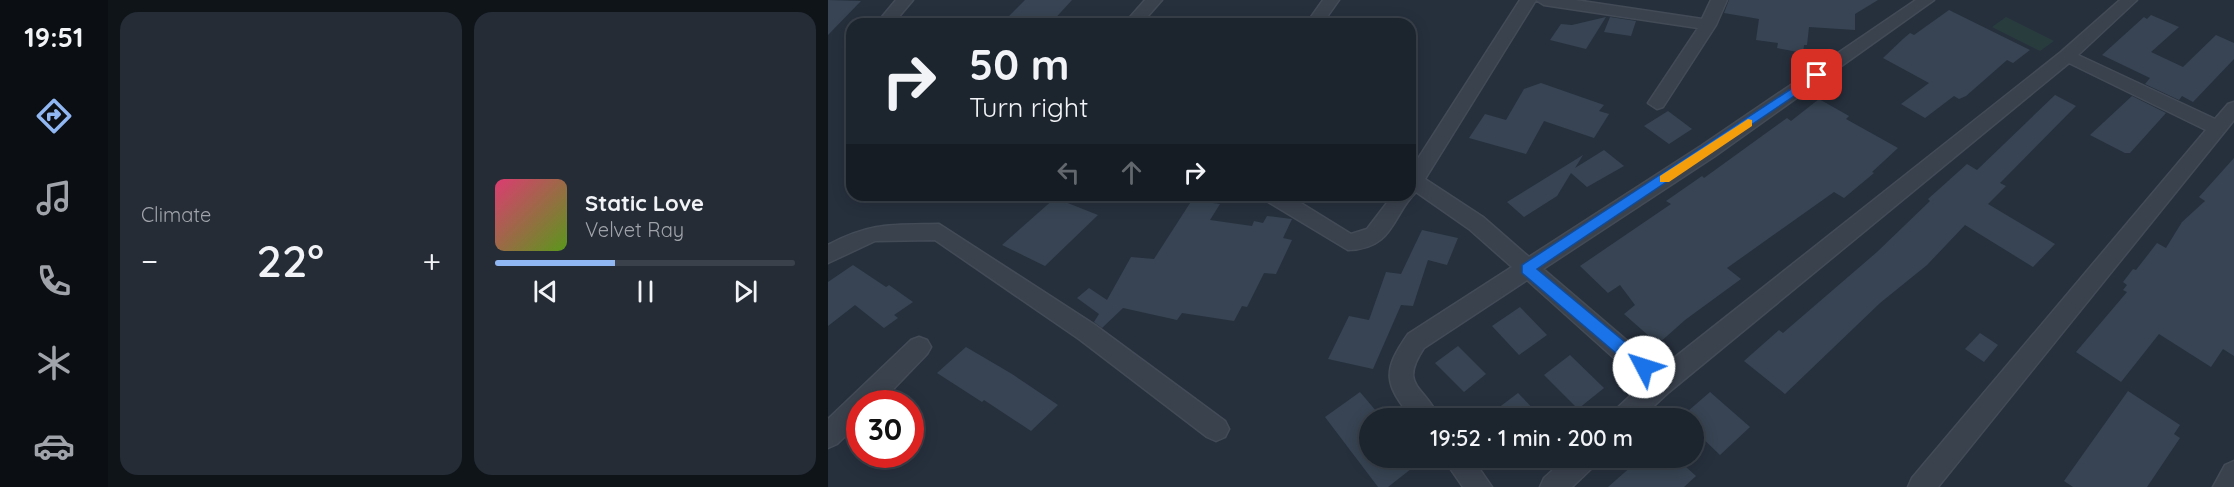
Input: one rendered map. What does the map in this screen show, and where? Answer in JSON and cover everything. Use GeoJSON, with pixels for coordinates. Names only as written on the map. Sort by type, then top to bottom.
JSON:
{"type":"FeatureCollection","features":[{"type":"Feature","properties":{"kind":"street"},"geometry":{"type":"LineString","coordinates":[[889,18],[905,0]]}},
{"type":"Feature","properties":{"kind":"street"},"geometry":{"type":"LineString","coordinates":[[1138,18],[1154,0]]}},
{"type":"Feature","properties":{"kind":"street"},"geometry":{"type":"LineString","coordinates":[[1318,18],[1331,0]]}},
{"type":"Feature","properties":{"kind":"street"},"geometry":{"type":"LineString","coordinates":[[1416,177],[1527,0]]}},
{"type":"Feature","properties":{"kind":"street"},"geometry":{"type":"LineString","coordinates":[[1544,0],[1708,25]]}},
{"type":"Feature","properties":{"kind":"street"},"geometry":{"type":"LineString","coordinates":[[1657,103],[1708,25],[1719,0]]}},
{"type":"Feature","properties":{"kind":"street"},"geometry":{"type":"LineString","coordinates":[[1418,408],[1399,383],[1400,363],[1416,341],[1708,151],[1926,0]]}},
{"type":"Feature","properties":{"kind":"street"},"geometry":{"type":"LineString","coordinates":[[1635,408],[1660,384],[2067,56],[2129,0]]}},
{"type":"Feature","properties":{"kind":"street"},"geometry":{"type":"LineString","coordinates":[[2067,56],[2218,128]]}},
{"type":"Feature","properties":{"kind":"street"},"geometry":{"type":"LineString","coordinates":[[1921,487],[2234,108]]}},
{"type":"Feature","properties":{"kind":"street"},"geometry":{"type":"LineString","coordinates":[[1416,192],[1476,223],[1644,367],[1660,384]]}},
{"type":"Feature","properties":{"kind":"street"},"geometry":{"type":"LineString","coordinates":[[1282,201],[1348,242],[1362,243],[1373,239],[1400,201]]}},
{"type":"Feature","properties":{"kind":"street"},"geometry":{"type":"LineString","coordinates":[[828,255],[857,239],[875,233],[939,231],[1087,332],[1216,429]]}},
{"type":"Feature","properties":{"kind":"street"},"geometry":{"type":"LineString","coordinates":[[874,390],[919,347]]}},
{"type":"Feature","properties":{"kind":"street"},"geometry":{"type":"LineString","coordinates":[[828,436],[846,418]]}},
{"type":"Feature","properties":{"kind":"street"},"geometry":{"type":"LineString","coordinates":[[1464,468],[1479,487]]}},
{"type":"Feature","properties":{"kind":"street"},"geometry":{"type":"LineString","coordinates":[[1553,487],[1573,468]]}},
{"type":"Feature","properties":{"kind":"street"},"geometry":{"type":"LineString","coordinates":[[2226,487],[2234,474]]}},
{"type":"Feature","properties":{"kind":"green space"},"geometry":{"type":"Polygon","coordinates":[[[2006,17],[2054,41],[2040,51],[1992,27],[2006,17]]]}},
{"type":"Feature","properties":{"kind":"building"},"geometry":{"type":"Polygon","coordinates":[[[828,0],[861,1],[828,35],[828,0]]]}},
{"type":"Feature","properties":{"kind":"building"},"geometry":{"type":"Polygon","coordinates":[[[1025,0],[1072,0],[1056,18],[1007,18],[1025,0]]]}},
{"type":"Feature","properties":{"kind":"building"},"geometry":{"type":"Polygon","coordinates":[[[1729,0],[1878,0],[1855,14],[1855,30],[1809,27],[1807,45],[1804,45],[1803,53],[1777,48],[1778,43],[1756,40],[1759,19],[1724,13],[1729,0]]]}},
{"type":"Feature","properties":{"kind":"building"},"geometry":{"type":"Polygon","coordinates":[[[1949,10],[2030,50],[2013,63],[2007,60],[1966,96],[1959,99],[1954,96],[1925,118],[1901,104],[1929,83],[1883,58],[1910,33],[1914,35],[1949,10]]]}},
{"type":"Feature","properties":{"kind":"building"},"geometry":{"type":"Polygon","coordinates":[[[2151,15],[2179,27],[2151,52],[2183,67],[2216,35],[2234,43],[2234,59],[2193,102],[2182,96],[2179,100],[2145,84],[2150,78],[2102,55],[2144,17],[2147,19],[2151,15]]]}},
{"type":"Feature","properties":{"kind":"building"},"geometry":{"type":"Polygon","coordinates":[[[1606,17],[1586,49],[1550,40],[1561,24],[1572,25],[1606,17]]]}},
{"type":"Feature","properties":{"kind":"building"},"geometry":{"type":"Polygon","coordinates":[[[1610,17],[1636,21],[1631,36],[1604,32],[1610,17]]]}},
{"type":"Feature","properties":{"kind":"building"},"geometry":{"type":"Polygon","coordinates":[[[1541,83],[1604,105],[1599,111],[1609,114],[1594,138],[1544,121],[1526,154],[1469,138],[1485,114],[1506,120],[1524,89],[1541,83]]]}},
{"type":"Feature","properties":{"kind":"building"},"geometry":{"type":"Polygon","coordinates":[[[2055,95],[2076,106],[2000,183],[2006,186],[1988,204],[2055,244],[2033,267],[1965,225],[1927,265],[1880,303],[1785,394],[1744,361],[1779,330],[1783,333],[1877,252],[1930,201],[1928,199],[1967,164],[1977,170],[2055,95]]]}},
{"type":"Feature","properties":{"kind":"building"},"geometry":{"type":"Polygon","coordinates":[[[2132,96],[2166,113],[2130,153],[2125,153],[2090,135],[2132,96]]]}},
{"type":"Feature","properties":{"kind":"building"},"geometry":{"type":"Polygon","coordinates":[[[1819,99],[1849,116],[1846,119],[1898,148],[1872,172],[1874,173],[1844,198],[1834,192],[1727,268],[1741,279],[1685,320],[1658,344],[1624,314],[1635,305],[1620,285],[1608,293],[1580,266],[1671,204],[1666,201],[1702,176],[1704,178],[1787,118],[1791,121],[1819,99]]]}},
{"type":"Feature","properties":{"kind":"building"},"geometry":{"type":"Polygon","coordinates":[[[1668,111],[1692,129],[1669,144],[1644,126],[1668,111]]]}},
{"type":"Feature","properties":{"kind":"building"},"geometry":{"type":"Polygon","coordinates":[[[1604,150],[1624,166],[1587,187],[1571,173],[1557,196],[1524,217],[1507,202],[1583,155],[1575,168],[1604,150]]]}},
{"type":"Feature","properties":{"kind":"building"},"geometry":{"type":"Polygon","coordinates":[[[2234,158],[2234,356],[2223,349],[2211,367],[2159,334],[2121,382],[2076,352],[2127,292],[2123,290],[2127,285],[2123,282],[2133,269],[2136,270],[2157,243],[2166,248],[2182,222],[2205,201],[2199,197],[2234,158]]]}},
{"type":"Feature","properties":{"kind":"building"},"geometry":{"type":"Polygon","coordinates":[[[1052,201],[1063,201],[1098,215],[1045,266],[1002,245],[1052,201]]]}},
{"type":"Feature","properties":{"kind":"building"},"geometry":{"type":"Polygon","coordinates":[[[1191,201],[1220,204],[1210,220],[1252,226],[1254,221],[1263,223],[1267,216],[1292,219],[1283,238],[1292,240],[1276,274],[1264,273],[1247,307],[1242,306],[1234,321],[1182,313],[1177,320],[1123,308],[1102,328],[1094,322],[1099,314],[1077,298],[1089,288],[1107,300],[1131,257],[1154,259],[1191,201]]]}},
{"type":"Feature","properties":{"kind":"building"},"geometry":{"type":"Polygon","coordinates":[[[1422,230],[1458,238],[1447,265],[1428,260],[1413,306],[1401,305],[1373,369],[1328,359],[1349,316],[1369,320],[1386,272],[1401,274],[1422,230]]]}},
{"type":"Feature","properties":{"kind":"building"},"geometry":{"type":"Polygon","coordinates":[[[853,265],[886,287],[889,285],[913,302],[894,315],[898,318],[884,328],[855,305],[828,326],[828,282],[853,265]]]}},
{"type":"Feature","properties":{"kind":"building"},"geometry":{"type":"Polygon","coordinates":[[[1520,307],[1547,335],[1519,355],[1492,326],[1520,307]]]}},
{"type":"Feature","properties":{"kind":"building"},"geometry":{"type":"Polygon","coordinates":[[[1980,333],[1998,345],[1984,362],[1965,349],[1980,333]]]}},
{"type":"Feature","properties":{"kind":"building"},"geometry":{"type":"Polygon","coordinates":[[[1458,346],[1486,374],[1464,392],[1435,363],[1458,346]]]}},
{"type":"Feature","properties":{"kind":"building"},"geometry":{"type":"Polygon","coordinates":[[[966,347],[1058,405],[1031,431],[937,373],[966,347]]]}},
{"type":"Feature","properties":{"kind":"building"},"geometry":{"type":"Polygon","coordinates":[[[1570,355],[1604,388],[1577,408],[1544,375],[1570,355]]]}},
{"type":"Feature","properties":{"kind":"building"},"geometry":{"type":"Polygon","coordinates":[[[2128,391],[2180,425],[2174,434],[2180,438],[2147,487],[2073,487],[2064,481],[2128,391]]]}},
{"type":"Feature","properties":{"kind":"building"},"geometry":{"type":"Polygon","coordinates":[[[1360,392],[1374,408],[1359,408],[1359,462],[1325,417],[1360,392]]]}},
{"type":"Feature","properties":{"kind":"building"},"geometry":{"type":"Polygon","coordinates":[[[1710,392],[1750,427],[1720,455],[1704,440],[1704,408],[1692,408],[1710,392]]]}},
{"type":"Feature","properties":{"kind":"building"},"geometry":{"type":"Polygon","coordinates":[[[1518,393],[1532,408],[1498,408],[1518,393]]]}},
{"type":"Feature","properties":{"kind":"building"},"geometry":{"type":"Polygon","coordinates":[[[1364,468],[1412,468],[1388,487],[1378,487],[1364,468]]]}},
{"type":"Feature","properties":{"kind":"building"},"geometry":{"type":"Polygon","coordinates":[[[1630,468],[1687,468],[1696,476],[1684,487],[1608,487],[1630,468]]]}},
{"type":"Feature","properties":{"kind":"slow traffic"},"geometry":{"type":"LineString","coordinates":[[1664,179],[1748,123]]}},
{"type":"Feature","properties":{"kind":"route"},"geometry":{"type":"LineString","coordinates":[[1644,367],[1527,269],[1708,151],[1817,75]]}}]}
